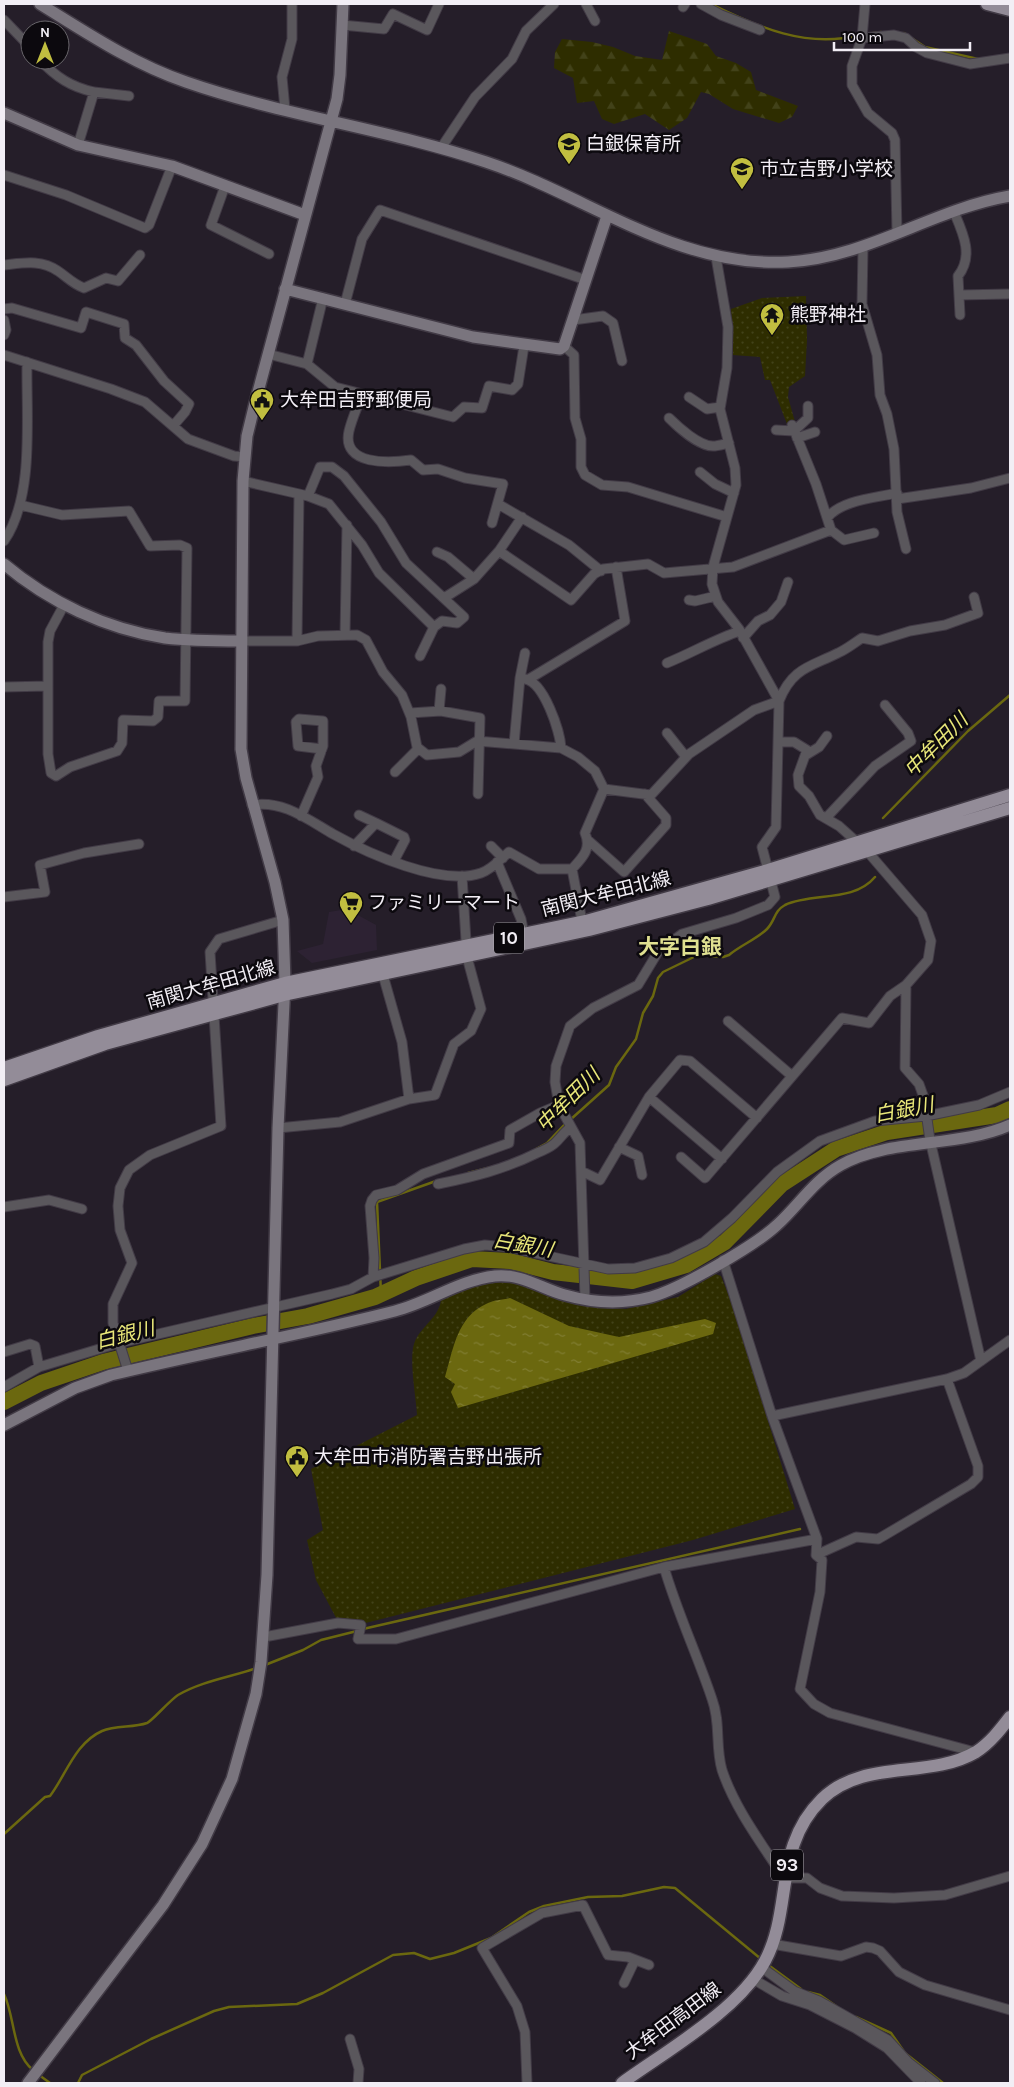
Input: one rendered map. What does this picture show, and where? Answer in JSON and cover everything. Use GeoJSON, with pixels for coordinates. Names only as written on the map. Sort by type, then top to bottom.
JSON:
{"type":"FeatureCollection","features":[{"type":"Feature","properties":{"kind":"main road"},"geometry":{"type":"LineString","coordinates":[[987,4],[1010,10]]}},
{"type":"Feature","properties":{"kind":"main road","name":"南関大牟田北線"},"geometry":{"type":"LineString","coordinates":[[4,1080],[105,1044],[285,989],[467,952],[598,928],[708,899],[857,842],[1010,794]]}},
{"type":"Feature","properties":{"kind":"main road","name":"南関大牟田北線"},"geometry":{"type":"LineString","coordinates":[[285,989],[383,975],[524,934],[582,922],[867,851],[1010,808]]}},
{"type":"Feature","properties":{"kind":"main road","name":"南関大牟田北線"},"geometry":{"type":"LineString","coordinates":[[4,1068],[98,1036],[215,1009]]}},
{"type":"Feature","properties":{"kind":"main road","name":"大牟田高田線"},"geometry":{"type":"LineString","coordinates":[[622,2083],[733,2003],[753,1979],[772,1944],[784,1878],[801,1826],[823,1798],[856,1779],[876,1772],[938,1766],[975,1752],[990,1741],[1010,1717]]}},
{"type":"Feature","properties":{"kind":"street"},"geometry":{"type":"LineString","coordinates":[[40,4],[124,55],[163,73],[211,90],[441,148],[509,170],[607,216],[682,246],[716,257],[732,260],[789,262],[821,258],[863,248],[954,212],[1010,196]]}},
{"type":"Feature","properties":{"kind":"street"},"geometry":{"type":"LineString","coordinates":[[285,109],[282,77],[292,39],[292,4]]}},
{"type":"Feature","properties":{"kind":"street"},"geometry":{"type":"LineString","coordinates":[[28,2083],[163,1905],[202,1844],[232,1779],[256,1694],[264,1637],[275,1309],[278,1128],[285,989],[283,920],[275,882],[252,805],[242,749],[243,481],[247,436],[304,215],[331,121],[340,76],[343,4]]}},
{"type":"Feature","properties":{"kind":"street"},"geometry":{"type":"LineString","coordinates":[[342,25],[384,29],[393,14],[427,30],[439,4]]}},
{"type":"Feature","properties":{"kind":"street"},"geometry":{"type":"LineString","coordinates":[[441,148],[476,97],[512,58],[526,31],[554,4]]}},
{"type":"Feature","properties":{"kind":"street"},"geometry":{"type":"LineString","coordinates":[[586,4],[595,21]]}},
{"type":"Feature","properties":{"kind":"street"},"geometry":{"type":"LineString","coordinates":[[702,4],[721,15],[760,30]]}},
{"type":"Feature","properties":{"kind":"street"},"geometry":{"type":"LineString","coordinates":[[865,4],[862,35],[852,66],[852,85],[868,113],[892,133],[895,140],[898,233]]}},
{"type":"Feature","properties":{"kind":"street"},"geometry":{"type":"LineString","coordinates":[[4,20],[20,37]]}},
{"type":"Feature","properties":{"kind":"street"},"geometry":{"type":"LineString","coordinates":[[862,35],[894,35],[906,38],[916,47],[927,53],[970,64],[1010,58]]}},
{"type":"Feature","properties":{"kind":"street"},"geometry":{"type":"LineString","coordinates":[[50,70],[69,84],[94,92],[129,96]]}},
{"type":"Feature","properties":{"kind":"street"},"geometry":{"type":"LineString","coordinates":[[78,145],[94,92]]}},
{"type":"Feature","properties":{"kind":"street"},"geometry":{"type":"LineString","coordinates":[[4,113],[78,145],[172,166],[304,215]]}},
{"type":"Feature","properties":{"kind":"street"},"geometry":{"type":"LineString","coordinates":[[4,175],[66,195],[144,228],[149,225],[172,166]]}},
{"type":"Feature","properties":{"kind":"street"},"geometry":{"type":"LineString","coordinates":[[225,186],[210,225],[269,254]]}},
{"type":"Feature","properties":{"kind":"street"},"geometry":{"type":"LineString","coordinates":[[345,304],[362,239],[380,210],[586,280]]}},
{"type":"Feature","properties":{"kind":"street"},"geometry":{"type":"LineString","coordinates":[[954,212],[965,238],[965,267],[958,276],[960,315]]}},
{"type":"Feature","properties":{"kind":"street"},"geometry":{"type":"LineString","coordinates":[[285,290],[473,337],[554,350],[564,346],[607,216]]}},
{"type":"Feature","properties":{"kind":"street"},"geometry":{"type":"LineString","coordinates":[[863,248],[862,304],[877,355],[880,395],[887,414],[894,449],[897,512],[906,549]]}},
{"type":"Feature","properties":{"kind":"street"},"geometry":{"type":"LineString","coordinates":[[4,265],[39,262],[56,269],[76,285],[84,288],[106,278],[118,282],[140,255]]}},
{"type":"Feature","properties":{"kind":"street"},"geometry":{"type":"LineString","coordinates":[[716,257],[728,327],[727,368],[720,406],[735,468],[734,493],[713,570],[712,584],[716,596],[742,635],[779,701]]}},
{"type":"Feature","properties":{"kind":"street"},"geometry":{"type":"LineString","coordinates":[[959,295],[1008,294]]}},
{"type":"Feature","properties":{"kind":"street"},"geometry":{"type":"LineString","coordinates":[[307,364],[323,298]]}},
{"type":"Feature","properties":{"kind":"street"},"geometry":{"type":"LineString","coordinates":[[4,309],[12,308],[81,328],[86,312],[124,324],[125,338],[136,345],[164,381],[188,404],[186,412],[173,426]]}},
{"type":"Feature","properties":{"kind":"street"},"geometry":{"type":"LineString","coordinates":[[573,320],[602,316],[613,323],[622,361]]}},
{"type":"Feature","properties":{"kind":"street"},"geometry":{"type":"LineString","coordinates":[[4,320],[6,330],[4,335]]}},
{"type":"Feature","properties":{"kind":"street"},"geometry":{"type":"LineString","coordinates":[[268,354],[307,364],[336,387],[453,416],[464,408],[482,408],[489,386],[512,390],[518,384],[524,346]]}},
{"type":"Feature","properties":{"kind":"street"},"geometry":{"type":"LineString","coordinates":[[564,346],[574,355],[575,418],[581,439],[581,466],[585,475],[602,485],[628,487],[727,517]]}},
{"type":"Feature","properties":{"kind":"street"},"geometry":{"type":"LineString","coordinates":[[4,355],[111,389],[145,402],[188,440],[200,446],[234,456],[245,457]]}},
{"type":"Feature","properties":{"kind":"street"},"geometry":{"type":"LineString","coordinates":[[4,541],[10,532],[20,505],[25,478],[27,362]]}},
{"type":"Feature","properties":{"kind":"street"},"geometry":{"type":"LineString","coordinates":[[362,394],[348,432],[349,442],[355,453],[368,461],[395,463],[411,460],[423,470],[438,469],[465,478],[503,484],[492,523]]}},
{"type":"Feature","properties":{"kind":"street"},"geometry":{"type":"LineString","coordinates":[[689,397],[707,409],[720,406]]}},
{"type":"Feature","properties":{"kind":"street"},"geometry":{"type":"LineString","coordinates":[[794,432],[808,418],[808,406]]}},
{"type":"Feature","properties":{"kind":"street"},"geometry":{"type":"LineString","coordinates":[[669,418],[684,434],[704,444],[712,446],[729,443]]}},
{"type":"Feature","properties":{"kind":"street"},"geometry":{"type":"LineString","coordinates":[[776,430],[815,432]]}},
{"type":"Feature","properties":{"kind":"street"},"geometry":{"type":"LineString","coordinates":[[794,432],[831,530],[844,540],[874,533]]}},
{"type":"Feature","properties":{"kind":"street"},"geometry":{"type":"LineString","coordinates":[[308,496],[320,467],[332,467],[344,476],[381,522],[406,563],[464,617],[457,623],[442,621],[434,627],[420,656]]}},
{"type":"Feature","properties":{"kind":"street"},"geometry":{"type":"LineString","coordinates":[[700,472],[715,484],[734,493]]}},
{"type":"Feature","properties":{"kind":"street"},"geometry":{"type":"LineString","coordinates":[[827,518],[834,510],[845,505],[897,496],[971,488],[1010,478]]}},
{"type":"Feature","properties":{"kind":"street"},"geometry":{"type":"LineString","coordinates":[[243,481],[308,496],[330,504],[362,545],[379,572],[434,627]]}},
{"type":"Feature","properties":{"kind":"street"},"geometry":{"type":"LineString","coordinates":[[297,641],[298,494]]}},
{"type":"Feature","properties":{"kind":"street"},"geometry":{"type":"LineString","coordinates":[[498,504],[569,545],[601,571]]}},
{"type":"Feature","properties":{"kind":"street"},"geometry":{"type":"LineString","coordinates":[[20,505],[62,516],[128,511],[150,546],[180,545],[187,548],[185,701],[158,701],[158,717],[152,721],[123,720],[122,743],[117,751],[70,766],[56,776],[51,773],[48,754],[48,642],[50,632],[64,605]]}},
{"type":"Feature","properties":{"kind":"street"},"geometry":{"type":"LineString","coordinates":[[444,598],[474,579],[499,551],[522,517]]}},
{"type":"Feature","properties":{"kind":"street"},"geometry":{"type":"LineString","coordinates":[[345,635],[346,525]]}},
{"type":"Feature","properties":{"kind":"street"},"geometry":{"type":"LineString","coordinates":[[499,551],[571,600],[594,574],[601,571],[616,567],[648,564],[664,573],[733,567],[831,530]]}},
{"type":"Feature","properties":{"kind":"street"},"geometry":{"type":"LineString","coordinates":[[437,552],[448,558],[474,579]]}},
{"type":"Feature","properties":{"kind":"street"},"geometry":{"type":"LineString","coordinates":[[4,564],[19,577],[64,605],[126,629],[186,640],[241,642],[297,641],[318,636],[357,635],[366,640],[383,672],[402,695],[410,713],[418,748],[427,755],[459,752],[477,741],[561,748],[578,756],[595,771],[604,789],[586,833],[589,841],[624,872],[666,825],[666,818],[645,794]]}},
{"type":"Feature","properties":{"kind":"street"},"geometry":{"type":"LineString","coordinates":[[524,679],[625,622],[616,567]]}},
{"type":"Feature","properties":{"kind":"street"},"geometry":{"type":"LineString","coordinates":[[667,663],[702,649],[722,637],[742,635],[758,621],[770,616],[781,602],[788,582]]}},
{"type":"Feature","properties":{"kind":"street"},"geometry":{"type":"LineString","coordinates":[[689,600],[695,601],[716,596]]}},
{"type":"Feature","properties":{"kind":"street"},"geometry":{"type":"LineString","coordinates":[[585,1296],[580,1143],[559,1105],[555,1082],[556,1066],[570,1026],[593,1008],[638,985],[658,952],[682,934],[736,918],[768,905],[775,897],[762,847],[776,827],[779,701],[786,684],[803,668],[837,653],[862,638],[878,641],[910,631],[945,625],[978,613],[974,598]]}},
{"type":"Feature","properties":{"kind":"street"},"geometry":{"type":"LineString","coordinates":[[514,744],[524,679],[525,653]]}},
{"type":"Feature","properties":{"kind":"street"},"geometry":{"type":"LineString","coordinates":[[524,679],[538,688],[550,709],[560,734],[561,748]]}},
{"type":"Feature","properties":{"kind":"street"},"geometry":{"type":"LineString","coordinates":[[4,687],[48,686]]}},
{"type":"Feature","properties":{"kind":"street"},"geometry":{"type":"LineString","coordinates":[[439,711],[441,689]]}},
{"type":"Feature","properties":{"kind":"street"},"geometry":{"type":"LineString","coordinates":[[604,789],[651,795],[686,757],[754,710],[779,701]]}},
{"type":"Feature","properties":{"kind":"street"},"geometry":{"type":"LineString","coordinates":[[826,818],[875,766],[912,740],[885,705]]}},
{"type":"Feature","properties":{"kind":"street"},"geometry":{"type":"LineString","coordinates":[[410,713],[439,711],[480,718],[477,741],[478,794]]}},
{"type":"Feature","properties":{"kind":"street"},"geometry":{"type":"LineString","coordinates":[[667,733],[686,757]]}},
{"type":"Feature","properties":{"kind":"street"},"geometry":{"type":"LineString","coordinates":[[806,755],[819,747],[827,736]]}},
{"type":"Feature","properties":{"kind":"street"},"geometry":{"type":"LineString","coordinates":[[681,1157],[705,1178],[842,1018],[870,1023],[890,996],[906,985],[928,960],[931,941],[922,914],[867,851],[820,814],[810,796],[799,786],[798,775],[807,750],[802,745],[794,742],[779,742]]}},
{"type":"Feature","properties":{"kind":"street"},"geometry":{"type":"LineString","coordinates":[[395,772],[418,748]]}},
{"type":"Feature","properties":{"kind":"street"},"geometry":{"type":"LineString","coordinates":[[301,816],[318,777],[316,766],[322,749]]}},
{"type":"Feature","properties":{"kind":"street"},"geometry":{"type":"LineString","coordinates":[[252,805],[267,802],[290,809],[354,846],[442,876],[462,876],[481,873],[509,852],[539,869],[572,869],[587,852],[589,841]]}},
{"type":"Feature","properties":{"kind":"street"},"geometry":{"type":"LineString","coordinates":[[359,815],[404,837],[405,840],[394,861]]}},
{"type":"Feature","properties":{"kind":"street"},"geometry":{"type":"LineString","coordinates":[[354,846],[376,823]]}},
{"type":"Feature","properties":{"kind":"street"},"geometry":{"type":"LineString","coordinates":[[4,897],[45,892],[40,865],[84,853],[139,844]]}},
{"type":"Feature","properties":{"kind":"street"},"geometry":{"type":"LineString","coordinates":[[491,846],[500,860],[521,919],[524,934]]}},
{"type":"Feature","properties":{"kind":"street"},"geometry":{"type":"LineString","coordinates":[[572,869],[582,922]]}},
{"type":"Feature","properties":{"kind":"street"},"geometry":{"type":"LineString","coordinates":[[278,1128],[340,1122],[409,1099],[435,1095],[454,1044],[471,1031],[481,1009],[467,952],[462,876]]}},
{"type":"Feature","properties":{"kind":"street"},"geometry":{"type":"LineString","coordinates":[[127,1369],[113,1323],[113,1304],[132,1263],[120,1230],[120,1188],[128,1170],[138,1162],[221,1126],[210,952],[219,939],[283,920]]}},
{"type":"Feature","properties":{"kind":"street"},"geometry":{"type":"LineString","coordinates":[[383,975],[402,1042],[409,1099]]}},
{"type":"Feature","properties":{"kind":"street"},"geometry":{"type":"LineString","coordinates":[[906,985],[905,1068],[919,1084],[927,1117],[930,1142],[981,1361]]}},
{"type":"Feature","properties":{"kind":"street"},"geometry":{"type":"LineString","coordinates":[[728,1021],[792,1076]]}},
{"type":"Feature","properties":{"kind":"street"},"geometry":{"type":"LineString","coordinates":[[581,1171],[600,1180],[649,1097],[680,1060],[690,1061],[757,1118]]}},
{"type":"Feature","properties":{"kind":"street"},"geometry":{"type":"LineString","coordinates":[[4,1387],[39,1367],[120,1345],[275,1309],[351,1288],[377,1276],[464,1249],[485,1245],[506,1247],[608,1269],[635,1268],[671,1258],[704,1242],[732,1218],[777,1172],[820,1141],[875,1120],[927,1117],[979,1106],[1010,1092]]}},
{"type":"Feature","properties":{"kind":"street"},"geometry":{"type":"LineString","coordinates":[[649,1097],[722,1159]]}},
{"type":"Feature","properties":{"kind":"street"},"geometry":{"type":"LineString","coordinates":[[377,1276],[370,1206],[376,1195],[397,1190],[423,1174],[509,1143],[510,1130],[559,1105]]}},
{"type":"Feature","properties":{"kind":"street"},"geometry":{"type":"LineString","coordinates":[[438,1184],[468,1178],[478,1173],[498,1171],[511,1166],[554,1144],[568,1124]]}},
{"type":"Feature","properties":{"kind":"street"},"geometry":{"type":"LineString","coordinates":[[4,1425],[75,1388],[127,1369],[399,1310],[464,1283],[499,1275],[522,1278],[564,1295],[632,1302],[654,1296],[676,1288],[755,1242],[777,1226],[807,1192],[840,1165],[857,1157],[883,1150],[973,1137],[1010,1125]]}},
{"type":"Feature","properties":{"kind":"street"},"geometry":{"type":"LineString","coordinates":[[619,1148],[638,1156],[642,1175]]}},
{"type":"Feature","properties":{"kind":"street"},"geometry":{"type":"LineString","coordinates":[[4,1207],[49,1200],[82,1209]]}},
{"type":"Feature","properties":{"kind":"street"},"geometry":{"type":"LineString","coordinates":[[723,1260],[772,1416],[817,1539],[816,1554],[822,1560],[820,1592],[800,1689],[804,1696],[830,1712],[975,1752]]}},
{"type":"Feature","properties":{"kind":"street"},"geometry":{"type":"LineString","coordinates":[[772,1416],[947,1379],[964,1373],[1010,1340]]}},
{"type":"Feature","properties":{"kind":"street"},"geometry":{"type":"LineString","coordinates":[[4,1352],[30,1344],[34,1346],[39,1367]]}},
{"type":"Feature","properties":{"kind":"street"},"geometry":{"type":"LineString","coordinates":[[816,1554],[856,1537],[878,1539],[886,1536],[978,1478],[978,1466],[947,1379]]}},
{"type":"Feature","properties":{"kind":"street"},"geometry":{"type":"LineString","coordinates":[[264,1637],[338,1623],[361,1625],[358,1639],[396,1639],[664,1567],[817,1539]]}},
{"type":"Feature","properties":{"kind":"street"},"geometry":{"type":"LineString","coordinates":[[664,1567],[684,1629],[718,1716],[719,1756],[722,1770],[732,1794],[784,1878],[807,1878],[820,1888],[842,1896],[894,1898],[945,1895],[1010,1876]]}},
{"type":"Feature","properties":{"kind":"street"},"geometry":{"type":"LineString","coordinates":[[527,2083],[524,2032],[518,2006],[482,1948],[542,1913],[583,1905],[608,1955],[635,1960],[648,1965]]}},
{"type":"Feature","properties":{"kind":"street"},"geometry":{"type":"LineString","coordinates":[[772,1944],[841,1956],[866,1947],[872,1948],[880,1951],[899,1972],[925,1985],[1010,2010]]}},
{"type":"Feature","properties":{"kind":"street"},"geometry":{"type":"LineString","coordinates":[[624,1983],[635,1960]]}},
{"type":"Feature","properties":{"kind":"street"},"geometry":{"type":"LineString","coordinates":[[761,1967],[794,1991],[819,2002],[888,2040],[908,2062],[935,2083]]}},
{"type":"Feature","properties":{"kind":"street"},"geometry":{"type":"LineString","coordinates":[[753,1979],[782,1996],[810,2005],[855,2028],[887,2048],[921,2083]]}},
{"type":"Feature","properties":{"kind":"street"},"geometry":{"type":"LineString","coordinates":[[350,2039],[359,2068],[358,2083]]}},
{"type":"Feature","properties":{"kind":"shaded area"},"geometry":{"type":"Polygon","coordinates":[[[347,909],[376,925],[377,950],[312,963],[297,951],[323,944],[329,912],[347,909]]]}},
{"type":"Feature","properties":{"kind":"green space"},"geometry":{"type":"Polygon","coordinates":[[[669,31],[707,44],[716,56],[736,63],[751,72],[756,90],[798,106],[792,117],[779,123],[733,109],[709,94],[701,92],[687,118],[669,130],[645,114],[614,124],[602,119],[594,101],[577,103],[573,78],[554,68],[555,52],[562,39],[592,42],[613,47],[635,56],[662,60],[669,31]]]}},
{"type":"Feature","properties":{"kind":"green space"},"geometry":{"type":"Polygon","coordinates":[[[806,296],[807,340],[805,376],[789,387],[788,397],[795,422],[787,424],[770,380],[765,380],[760,357],[733,355],[731,309],[762,298],[806,296]]]}},
{"type":"Feature","properties":{"kind":"green space"},"geometry":{"type":"Polygon","coordinates":[[[715,1274],[721,1276],[732,1304],[795,1509],[693,1540],[342,1629],[316,1580],[307,1540],[323,1530],[311,1469],[417,1415],[412,1369],[414,1344],[420,1332],[437,1311],[441,1298],[484,1282],[510,1281],[526,1284],[584,1306],[626,1309],[678,1297],[715,1274]]]}},
{"type":"Feature","properties":{"kind":"water"},"geometry":{"type":"Polygon","coordinates":[[[510,1298],[569,1326],[619,1337],[705,1319],[716,1323],[713,1334],[458,1408],[451,1392],[455,1384],[445,1377],[454,1345],[462,1326],[468,1317],[486,1304],[510,1298]]]}},
{"type":"Feature","properties":{"kind":"waterway"},"geometry":{"type":"LineString","coordinates":[[711,4],[765,28],[802,37],[840,39],[859,35]]}},
{"type":"Feature","properties":{"kind":"waterway"},"geometry":{"type":"LineString","coordinates":[[867,34],[881,32]]}},
{"type":"Feature","properties":{"kind":"waterway"},"geometry":{"type":"LineString","coordinates":[[904,33],[925,47],[978,59]]}},
{"type":"Feature","properties":{"kind":"waterway","name":"中牟田川"},"geometry":{"type":"LineString","coordinates":[[883,818],[968,731],[1010,695]]}},
{"type":"Feature","properties":{"kind":"waterway","name":"中牟田川"},"geometry":{"type":"LineString","coordinates":[[570,1120],[609,1085],[616,1067],[636,1039],[643,1013],[653,996],[658,978],[663,972],[698,955],[723,957],[729,955],[767,929],[781,907],[796,901],[856,891],[875,877]]}},
{"type":"Feature","properties":{"kind":"waterway","name":"白銀川"},"geometry":{"type":"LineString","coordinates":[[4,1402],[41,1383],[103,1362],[253,1326],[308,1316],[375,1297],[416,1278],[472,1259],[510,1261],[553,1272],[632,1281],[686,1265],[725,1242],[782,1184],[836,1149],[887,1132],[997,1115],[1010,1109]]}},
{"type":"Feature","properties":{"kind":"waterway","name":"中牟田川"},"geometry":{"type":"LineString","coordinates":[[536,1149],[547,1143],[565,1124]]}},
{"type":"Feature","properties":{"kind":"waterway","name":"中牟田川"},"geometry":{"type":"LineString","coordinates":[[468,1173],[492,1167]]}},
{"type":"Feature","properties":{"kind":"waterway","name":"中牟田川"},"geometry":{"type":"LineString","coordinates":[[381,1294],[377,1202],[436,1181]]}},
{"type":"Feature","properties":{"kind":"waterway"},"geometry":{"type":"LineString","coordinates":[[363,1629],[800,1529]]}},
{"type":"Feature","properties":{"kind":"waterway"},"geometry":{"type":"LineString","coordinates":[[265,1665],[303,1650],[321,1640],[357,1631]]}},
{"type":"Feature","properties":{"kind":"waterway"},"geometry":{"type":"LineString","coordinates":[[4,1834],[45,1797],[50,1796],[78,1751],[93,1736],[107,1729],[147,1723],[174,1698],[187,1690],[257,1668]]}},
{"type":"Feature","properties":{"kind":"waterway"},"geometry":{"type":"LineString","coordinates":[[78,2083],[82,2075],[151,2039],[214,2011],[229,2007],[297,2004],[323,1993],[393,1955],[414,1953],[430,1959],[454,1953],[491,1938],[529,1912],[544,1906],[588,1897],[622,1896],[664,1887],[675,1888],[761,1959]]}},
{"type":"Feature","properties":{"kind":"waterway"},"geometry":{"type":"LineString","coordinates":[[767,1964],[801,1989]]}},
{"type":"Feature","properties":{"kind":"waterway"},"geometry":{"type":"LineString","coordinates":[[808,1992],[820,1995],[836,2006]]}},
{"type":"Feature","properties":{"kind":"waterway"},"geometry":{"type":"LineString","coordinates":[[4,1994],[8,2003],[17,2045],[26,2063],[33,2070]]}},
{"type":"Feature","properties":{"kind":"waterway"},"geometry":{"type":"LineString","coordinates":[[856,2017],[891,2033],[905,2053],[943,2083]]}},
{"type":"Feature","properties":{"kind":"waterway"},"geometry":{"type":"LineString","coordinates":[[39,2075],[50,2083]]}},
{"type":"Feature","properties":{"kind":"place","name":"白銀保育所"},"geometry":{"type":"Point","coordinates":[569,165]}},
{"type":"Feature","properties":{"kind":"place","name":"市立吉野小学校"},"geometry":{"type":"Point","coordinates":[742,190]}},
{"type":"Feature","properties":{"kind":"place","name":"熊野神社"},"geometry":{"type":"Point","coordinates":[772,336]}},
{"type":"Feature","properties":{"kind":"place","name":"大牟田吉野郵便局"},"geometry":{"type":"Point","coordinates":[262,421]}},
{"type":"Feature","properties":{"kind":"place","name":"ファミリーマート"},"geometry":{"type":"Point","coordinates":[351,924]}},
{"type":"Feature","properties":{"kind":"place","name":"大牟田市消防署吉野出張所"},"geometry":{"type":"Point","coordinates":[297,1478]}},
{"type":"Feature","properties":{"kind":"district","name":"大字白銀"},"geometry":{"type":"Point","coordinates":[680,947]}}]}
